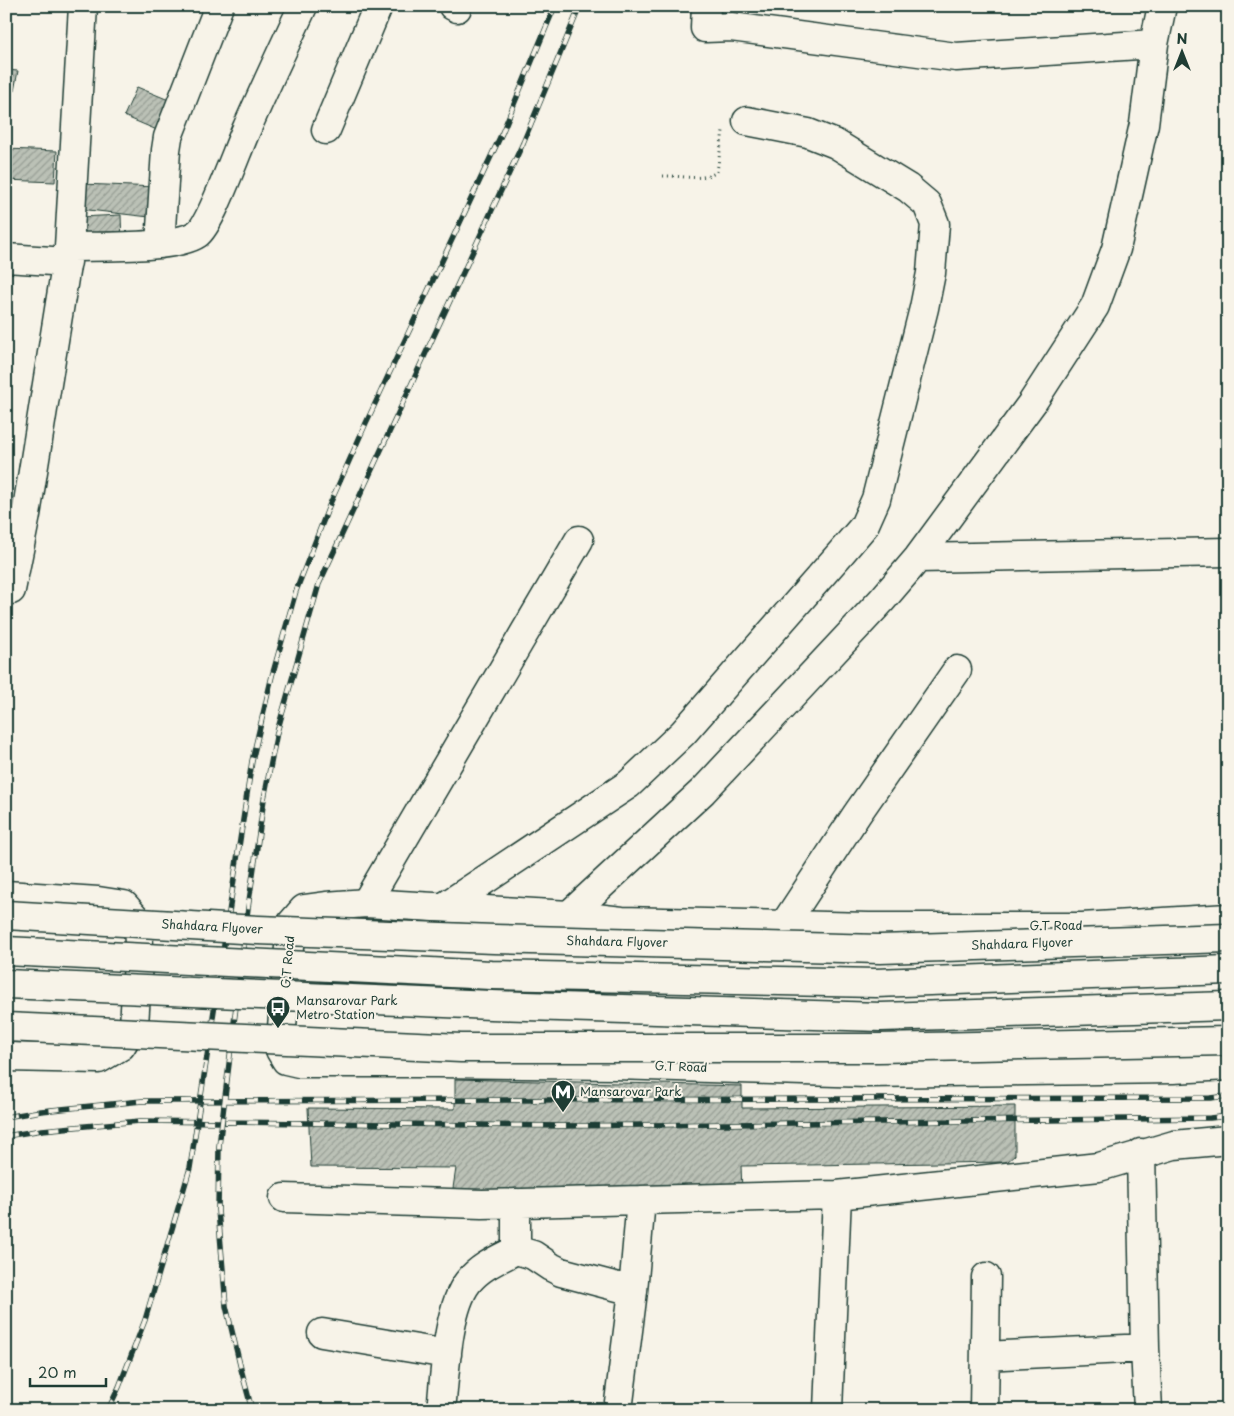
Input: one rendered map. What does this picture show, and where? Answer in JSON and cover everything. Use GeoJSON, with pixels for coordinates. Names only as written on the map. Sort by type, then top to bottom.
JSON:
{"type":"FeatureCollection","features":[{"type":"Feature","properties":{"kind":"main road"},"geometry":{"type":"LineString","coordinates":[[6,589],[11,590],[26,515],[68,255],[84,6]]}},
{"type":"Feature","properties":{"kind":"main road"},"geometry":{"type":"LineString","coordinates":[[160,244],[168,137],[218,6]]}},
{"type":"Feature","properties":{"kind":"main road"},"geometry":{"type":"LineString","coordinates":[[6,258],[68,255],[160,244],[186,239],[199,233],[210,218],[247,127],[303,6]]}},
{"type":"Feature","properties":{"kind":"main road"},"geometry":{"type":"LineString","coordinates":[[326,130],[378,6]]}},
{"type":"Feature","properties":{"kind":"main road"},"geometry":{"type":"LineString","coordinates":[[706,6],[705,28],[731,27],[956,56],[1154,44]]}},
{"type":"Feature","properties":{"kind":"main road"},"geometry":{"type":"LineString","coordinates":[[569,915],[703,792],[882,600],[918,558],[1032,403],[1094,306],[1116,248],[1144,124],[1154,44],[1162,6]]}},
{"type":"Feature","properties":{"kind":"main road"},"geometry":{"type":"LineString","coordinates":[[444,908],[629,784],[676,740],[864,526],[876,499],[924,308],[931,273],[935,224],[927,204],[908,188],[836,144],[808,133],[747,121]]}},
{"type":"Feature","properties":{"kind":"main road"},"geometry":{"type":"LineString","coordinates":[[366,903],[579,540]]}},
{"type":"Feature","properties":{"kind":"main road"},"geometry":{"type":"LineString","coordinates":[[918,558],[1228,552]]}},
{"type":"Feature","properties":{"kind":"main road"},"geometry":{"type":"LineString","coordinates":[[784,925],[857,814],[957,670]]}},
{"type":"Feature","properties":{"kind":"main road"},"geometry":{"type":"LineString","coordinates":[[6,894],[98,901],[124,905],[138,922],[139,946],[134,1025],[121,1046],[100,1059],[6,1057]]}},
{"type":"Feature","properties":{"kind":"main road","name":"G.T Road"},"geometry":{"type":"LineString","coordinates":[[1228,918],[1082,927],[869,927],[622,921],[569,915],[366,903],[304,909],[291,924],[280,1050],[286,1060],[299,1062],[595,1065],[867,1073],[1173,1069],[1228,1066]]}},
{"type":"Feature","properties":{"kind":"main road","name":"Shahdara Flyover"},"geometry":{"type":"LineString","coordinates":[[6,915],[258,930],[494,939],[880,949],[1228,938]]}},
{"type":"Feature","properties":{"kind":"main road"},"geometry":{"type":"LineString","coordinates":[[6,951],[491,975],[866,982],[1228,970]]}},
{"type":"Feature","properties":{"kind":"main road"},"geometry":{"type":"LineString","coordinates":[[6,984],[501,1006],[881,1017],[1228,1006]]}},
{"type":"Feature","properties":{"kind":"main road"},"geometry":{"type":"LineString","coordinates":[[6,1028],[461,1048],[879,1048],[1228,1042]]}},
{"type":"Feature","properties":{"kind":"main road"},"geometry":{"type":"LineString","coordinates":[[284,1198],[482,1204],[837,1196],[1099,1167],[1174,1144],[1228,1140]]}},
{"type":"Feature","properties":{"kind":"main road"},"geometry":{"type":"LineString","coordinates":[[1141,1153],[1148,1410]]}},
{"type":"Feature","properties":{"kind":"main road"},"geometry":{"type":"LineString","coordinates":[[828,1410],[837,1196]]}},
{"type":"Feature","properties":{"kind":"main road"},"geometry":{"type":"LineString","coordinates":[[618,1410],[633,1291],[641,1200]]}},
{"type":"Feature","properties":{"kind":"main road"},"geometry":{"type":"LineString","coordinates":[[516,1203],[516,1250]]}},
{"type":"Feature","properties":{"kind":"main road"},"geometry":{"type":"LineString","coordinates":[[441,1410],[447,1354],[456,1303],[468,1282],[484,1267],[516,1250],[533,1255],[561,1272],[633,1291]]}},
{"type":"Feature","properties":{"kind":"main road"},"geometry":{"type":"LineString","coordinates":[[984,1410],[986,1277]]}},
{"type":"Feature","properties":{"kind":"main road"},"geometry":{"type":"LineString","coordinates":[[322,1333],[447,1354]]}},
{"type":"Feature","properties":{"kind":"main road"},"geometry":{"type":"LineString","coordinates":[[985,1356],[1145,1348]]}},
{"type":"Feature","properties":{"kind":"path"},"geometry":{"type":"LineString","coordinates":[[663,176],[699,178],[711,176],[716,172],[725,118],[747,121]]}},
{"type":"Feature","properties":{"kind":"building"},"geometry":{"type":"Polygon","coordinates":[[[6,70],[18,71],[14,91],[6,91],[6,70]]]}},
{"type":"Feature","properties":{"kind":"building"},"geometry":{"type":"Polygon","coordinates":[[[137,87],[176,103],[164,133],[124,116],[137,87]]]}},
{"type":"Feature","properties":{"kind":"building"},"geometry":{"type":"Polygon","coordinates":[[[6,149],[57,151],[55,182],[6,180],[6,149]]]}},
{"type":"Feature","properties":{"kind":"building"},"geometry":{"type":"Polygon","coordinates":[[[81,184],[158,187],[158,218],[80,209],[81,184]]]}},
{"type":"Feature","properties":{"kind":"building"},"geometry":{"type":"Polygon","coordinates":[[[121,215],[122,243],[81,244],[80,217],[121,215]]]}},
{"type":"Feature","properties":{"kind":"building","name":"Mansarovar Park"},"geometry":{"type":"Polygon","coordinates":[[[455,1079],[742,1086],[742,1108],[1015,1106],[1015,1155],[1007,1162],[741,1166],[742,1190],[452,1195],[456,1168],[311,1167],[308,1108],[455,1109],[455,1079]]]}},
{"type":"Feature","properties":{"kind":"railway"},"geometry":{"type":"LineString","coordinates":[[108,1410],[145,1320],[190,1168],[252,761],[272,676],[296,591],[329,506],[502,133],[555,6]]}},
{"type":"Feature","properties":{"kind":"railway"},"geometry":{"type":"LineString","coordinates":[[252,1410],[226,1306],[218,1210],[219,1146],[248,908],[264,799],[277,732],[319,584],[523,143],[580,6]]}},
{"type":"Feature","properties":{"kind":"railway"},"geometry":{"type":"LineString","coordinates":[[6,1117],[41,1111],[142,1101],[1210,1098],[1228,1096]]}},
{"type":"Feature","properties":{"kind":"railway"},"geometry":{"type":"LineString","coordinates":[[6,1136],[42,1130],[140,1121],[563,1126],[1210,1118],[1228,1116]]}},
{"type":"Feature","properties":{"kind":"place","name":"Mansarovar Park Metro Station"},"geometry":{"type":"Point","coordinates":[278,1029]}},
{"type":"Feature","properties":{"kind":"place","name":"Mansarovar Park"},"geometry":{"type":"Point","coordinates":[563,1113]}}]}
